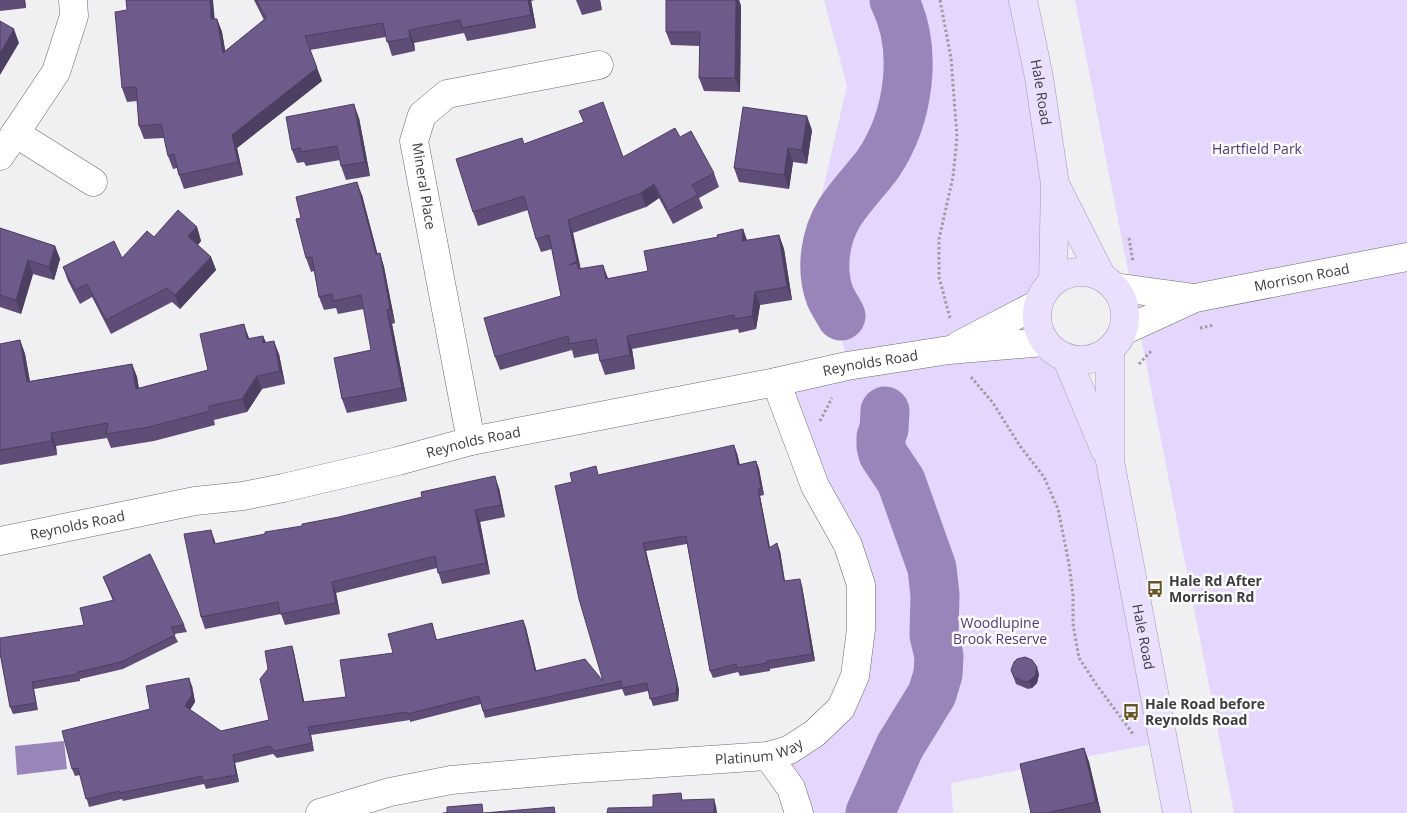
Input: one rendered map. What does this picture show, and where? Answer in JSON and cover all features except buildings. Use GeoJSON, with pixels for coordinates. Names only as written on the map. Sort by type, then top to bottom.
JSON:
{"type":"FeatureCollection","features":[{"type":"Feature","properties":{"kind":"main road","name":"Hale Road"},"geometry":{"type":"LineString","coordinates":[[1023,0],[1039,77],[1055,184],[1053,282]]}},
{"type":"Feature","properties":{"kind":"main road","name":"Hale Road"},"geometry":{"type":"LineString","coordinates":[[1055,184],[1108,282]]}},
{"type":"Feature","properties":{"kind":"main road"},"geometry":{"type":"LineString","coordinates":[[1090,272],[1108,282],[1122,300],[1125,315],[1116,340],[1097,358],[1082,361],[1067,359],[1054,352],[1044,342],[1037,325],[1036,314],[1038,304],[1044,292],[1053,282],[1064,275],[1090,272]]}},
{"type":"Feature","properties":{"kind":"main road","name":"Hale Road"},"geometry":{"type":"LineString","coordinates":[[1110,461],[1116,340]]}},
{"type":"Feature","properties":{"kind":"main road","name":"Hale Road"},"geometry":{"type":"LineString","coordinates":[[1067,359],[1110,461],[1177,813]]}},
{"type":"Feature","properties":{"kind":"street"},"geometry":{"type":"LineString","coordinates":[[0,156],[56,72],[74,16],[73,0]]}},
{"type":"Feature","properties":{"kind":"street","name":"Mineral Place"},"geometry":{"type":"LineString","coordinates":[[471,441],[414,141],[422,115],[447,94],[599,65]]}},
{"type":"Feature","properties":{"kind":"street"},"geometry":{"type":"LineString","coordinates":[[15,133],[93,182]]}},
{"type":"Feature","properties":{"kind":"street","name":"Morrison Road"},"geometry":{"type":"LineString","coordinates":[[1116,340],[1195,298],[1407,257]]}},
{"type":"Feature","properties":{"kind":"street","name":"Morrison Road"},"geometry":{"type":"LineString","coordinates":[[1108,282],[1195,298]]}},
{"type":"Feature","properties":{"kind":"street","name":"Reynolds Road"},"geometry":{"type":"LineString","coordinates":[[954,349],[1038,304]]}},
{"type":"Feature","properties":{"kind":"street","name":"Reynolds Road"},"geometry":{"type":"LineString","coordinates":[[0,541],[195,501],[243,496],[283,488],[398,461],[471,441],[776,382],[847,366],[954,349],[1044,342]]}},
{"type":"Feature","properties":{"kind":"street","name":"Platinum Way"},"geometry":{"type":"LineString","coordinates":[[320,813],[390,792],[452,780],[778,753],[815,733],[841,708],[855,676],[861,629],[862,586],[848,545],[815,486],[776,382]]}},
{"type":"Feature","properties":{"kind":"street"},"geometry":{"type":"LineString","coordinates":[[778,753],[795,800]]}},
{"type":"Feature","properties":{"kind":"path"},"geometry":{"type":"LineString","coordinates":[[940,0],[951,58],[957,137],[953,178],[938,239],[940,277],[950,317],[954,349],[964,369],[993,403],[1020,446],[1044,477],[1058,509],[1069,564],[1073,596],[1073,624],[1079,658],[1138,741]]}},
{"type":"Feature","properties":{"kind":"path"},"geometry":{"type":"LineString","coordinates":[[1129,238],[1133,264]]}},
{"type":"Feature","properties":{"kind":"path"},"geometry":{"type":"LineString","coordinates":[[1198,328],[1217,324]]}},
{"type":"Feature","properties":{"kind":"path"},"geometry":{"type":"LineString","coordinates":[[1137,366],[1158,346]]}},
{"type":"Feature","properties":{"kind":"green space","name":"Woodlupine Brook Reserve"},"geometry":{"type":"Polygon","coordinates":[[[824,0],[1023,0],[1053,282],[1039,303],[1037,325],[1040,335],[1046,344],[1067,359],[1110,461],[1163,742],[951,783],[953,813],[803,813],[789,750],[841,708],[861,585],[776,382],[847,366],[820,202],[847,86],[824,0]]]}},
{"type":"Feature","properties":{"kind":"green space","name":"Hartfield Park"},"geometry":{"type":"Polygon","coordinates":[[[1075,0],[1407,0],[1407,813],[1234,813],[1075,0]]]}},
{"type":"Feature","properties":{"kind":"shaded area"},"geometry":{"type":"Polygon","coordinates":[[[64,741],[67,769],[17,775],[15,746],[64,741]]]}},
{"type":"Feature","properties":{"kind":"waterway"},"geometry":{"type":"LineString","coordinates":[[841,316],[831,299],[825,275],[826,253],[831,231],[840,212],[878,164],[889,146],[897,126],[907,84],[906,40],[902,20],[894,0]]}},
{"type":"Feature","properties":{"kind":"waterway"},"geometry":{"type":"LineString","coordinates":[[870,813],[900,746],[932,694],[938,674],[939,656],[934,635],[935,595],[932,568],[901,481],[883,454],[881,437],[884,429],[885,411]]}},
{"type":"Feature","properties":{"kind":"place","name":"Hale Rd After Morrison Rd"},"geometry":{"type":"Point","coordinates":[1155,589]}},
{"type":"Feature","properties":{"kind":"place","name":"Hale Road before Reynolds Road"},"geometry":{"type":"Point","coordinates":[1131,712]}}]}
